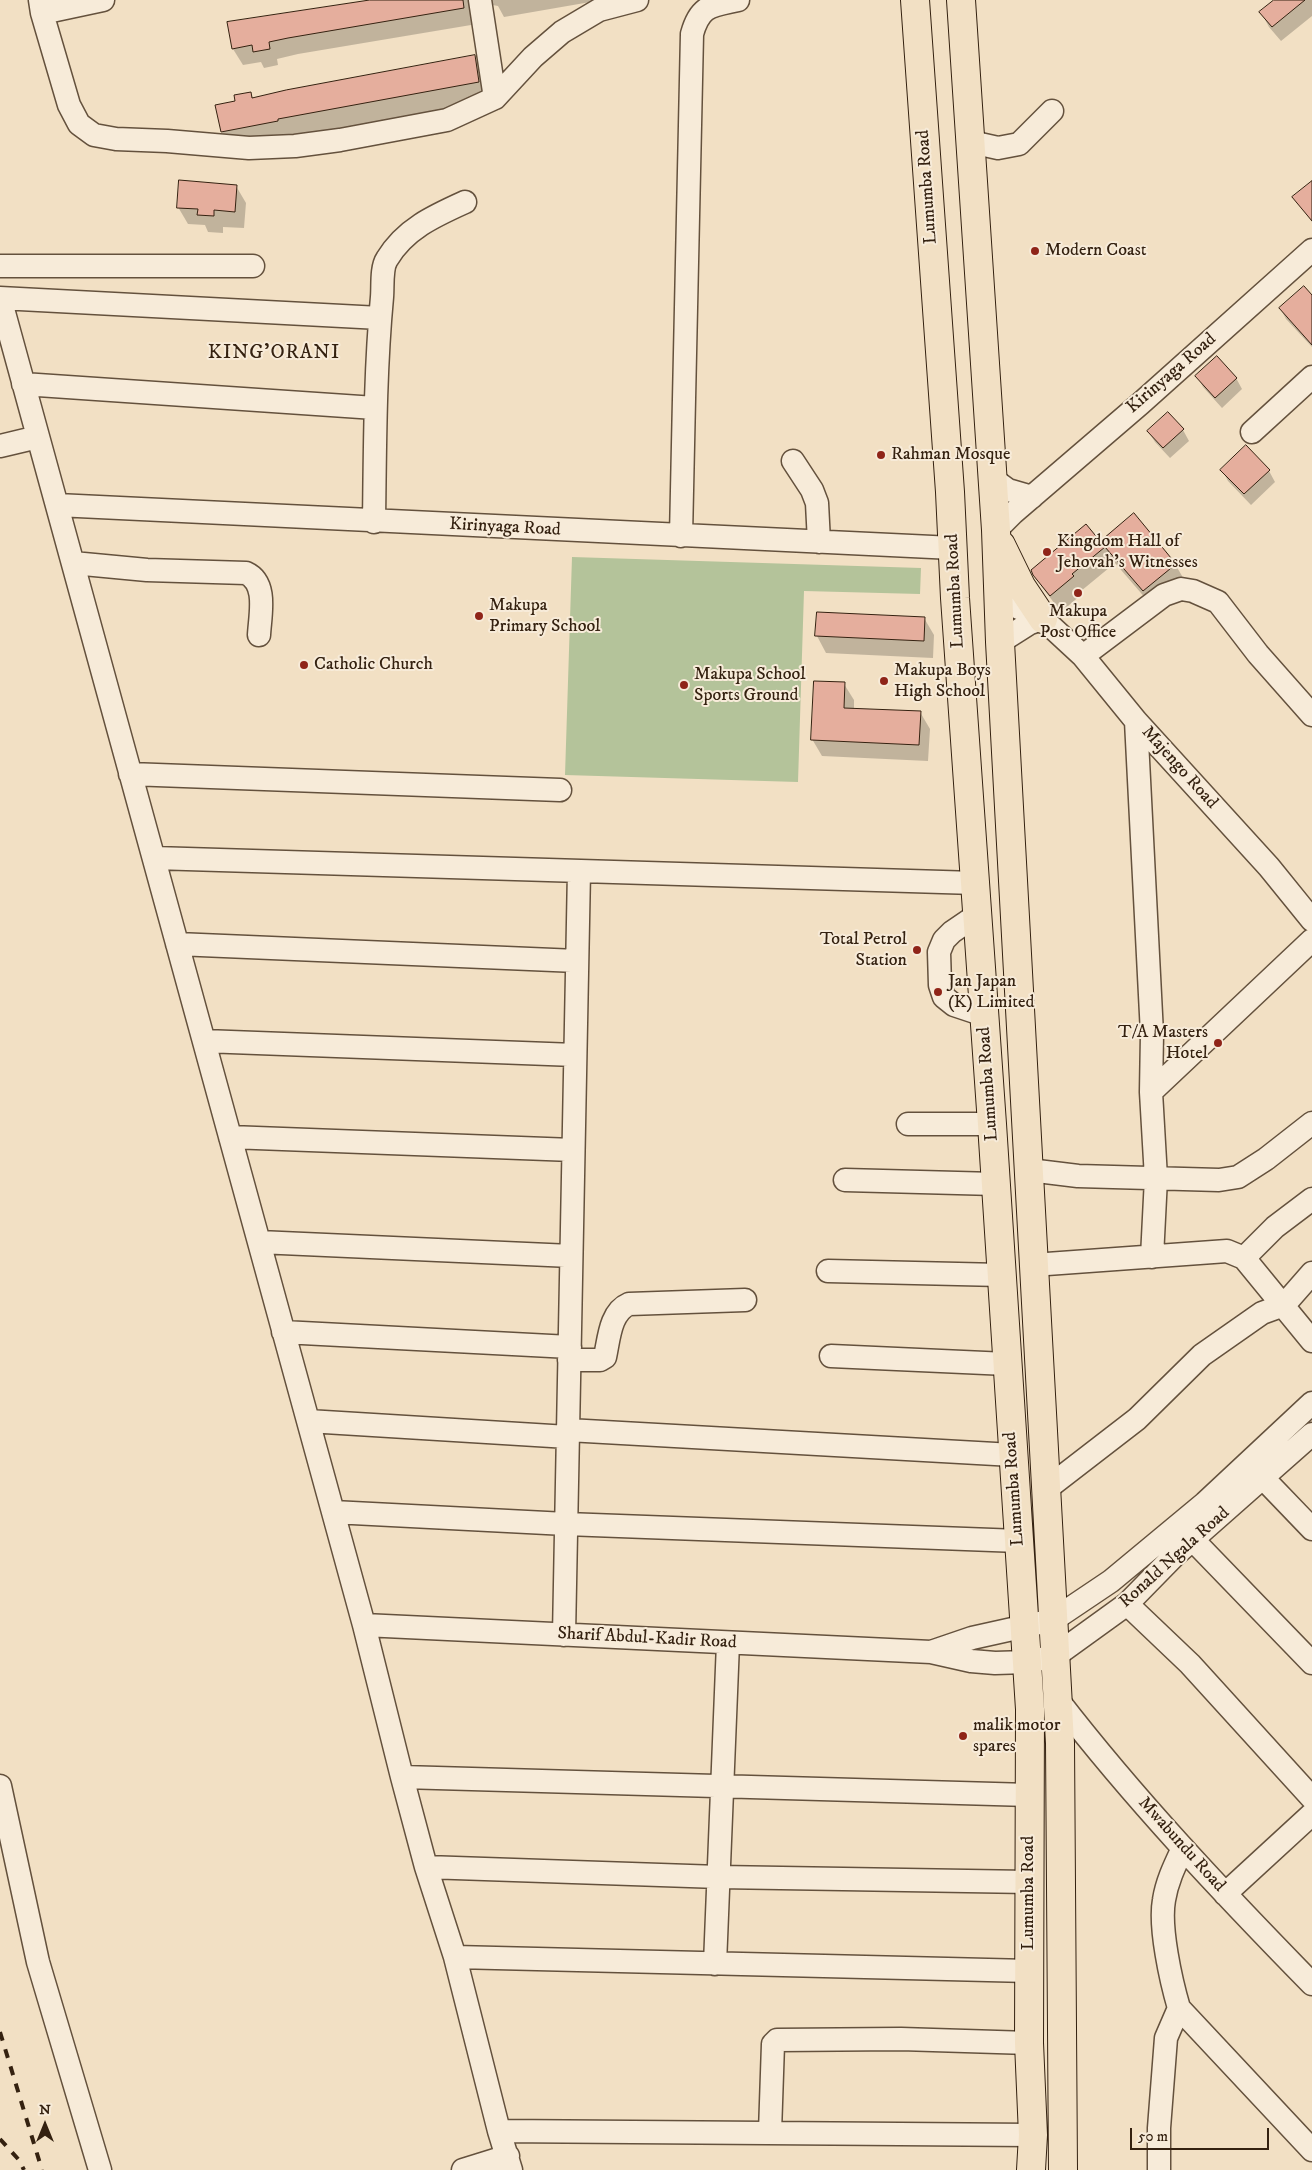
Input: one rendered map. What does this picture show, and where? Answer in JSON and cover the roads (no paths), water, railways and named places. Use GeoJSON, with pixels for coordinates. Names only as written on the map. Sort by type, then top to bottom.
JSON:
{"type":"FeatureCollection","features":[{"type":"Feature","properties":{"kind":"main road","name":"Lumumba Road"},"geometry":{"type":"LineString","coordinates":[[914,0],[950,492],[955,598],[976,883],[1030,1709],[1029,2043],[1033,2135],[1031,2170]]}},
{"type":"Feature","properties":{"kind":"main road","name":"Lumumba Road"},"geometry":{"type":"LineString","coordinates":[[961,0],[996,532],[1000,642],[1033,1265],[1058,1699],[1060,1753],[1062,2170]]}},
{"type":"Feature","properties":{"kind":"main road"},"geometry":{"type":"LineString","coordinates":[[950,492],[993,485]]}},
{"type":"Feature","properties":{"kind":"main road"},"geometry":{"type":"LineString","coordinates":[[996,532],[1018,579],[1043,619]]}},
{"type":"Feature","properties":{"kind":"main road"},"geometry":{"type":"LineString","coordinates":[[955,598],[999,598]]}},
{"type":"Feature","properties":{"kind":"street"},"geometry":{"type":"LineString","coordinates":[[103,0],[41,6],[69,105],[79,124],[94,135],[116,139],[249,148],[296,146],[340,140],[447,120],[495,98],[533,57],[562,32],[599,10],[637,0]]}},
{"type":"Feature","properties":{"kind":"street"},"geometry":{"type":"LineString","coordinates":[[480,0],[495,98]]}},
{"type":"Feature","properties":{"kind":"street"},"geometry":{"type":"LineString","coordinates":[[681,536],[692,34],[697,18],[712,6],[738,0]]}},
{"type":"Feature","properties":{"kind":"street"},"geometry":{"type":"LineString","coordinates":[[971,142],[998,148],[1019,144],[1052,110]]}},
{"type":"Feature","properties":{"kind":"street"},"geometry":{"type":"LineString","coordinates":[[374,522],[375,408],[385,261],[401,240],[426,219],[465,202]]}},
{"type":"Feature","properties":{"kind":"street","name":"Kirinyaga Road"},"geometry":{"type":"LineString","coordinates":[[996,532],[1032,497],[1312,250]]}},
{"type":"Feature","properties":{"kind":"street"},"geometry":{"type":"LineString","coordinates":[[0,266],[253,266]]}},
{"type":"Feature","properties":{"kind":"street"},"geometry":{"type":"LineString","coordinates":[[380,318],[0,298],[7,354],[24,384],[364,1626],[426,1866],[455,1957],[499,2131],[510,2163],[463,2170]]}},
{"type":"Feature","properties":{"kind":"street"},"geometry":{"type":"LineString","coordinates":[[1252,432],[1312,377]]}},
{"type":"Feature","properties":{"kind":"street"},"geometry":{"type":"LineString","coordinates":[[24,384],[375,408]]}},
{"type":"Feature","properties":{"kind":"street"},"geometry":{"type":"LineString","coordinates":[[0,446],[38,437]]}},
{"type":"Feature","properties":{"kind":"street"},"geometry":{"type":"LineString","coordinates":[[793,461],[812,490],[817,503],[819,542]]}},
{"type":"Feature","properties":{"kind":"street"},"geometry":{"type":"LineString","coordinates":[[993,485],[1032,497]]}},
{"type":"Feature","properties":{"kind":"street","name":"Kirinyaga Road"},"geometry":{"type":"LineString","coordinates":[[57,506],[953,548]]}},
{"type":"Feature","properties":{"kind":"street"},"geometry":{"type":"LineString","coordinates":[[72,563],[148,570],[246,573],[253,576],[259,584],[261,597],[259,635]]}},
{"type":"Feature","properties":{"kind":"street"},"geometry":{"type":"LineString","coordinates":[[1083,656],[1164,594],[1181,589],[1194,591],[1218,602],[1258,654],[1312,714]]}},
{"type":"Feature","properties":{"kind":"street","name":"Majengo Road"},"geometry":{"type":"LineString","coordinates":[[999,598],[1043,619],[1083,656],[1136,721],[1269,867],[1312,920]]}},
{"type":"Feature","properties":{"kind":"street"},"geometry":{"type":"LineString","coordinates":[[1000,642],[1022,627],[1043,619]]}},
{"type":"Feature","properties":{"kind":"street"},"geometry":{"type":"LineString","coordinates":[[1136,721],[1151,1024],[1151,1092],[1156,1178],[1152,1257]]}},
{"type":"Feature","properties":{"kind":"street"},"geometry":{"type":"LineString","coordinates":[[130,774],[560,790]]}},
{"type":"Feature","properties":{"kind":"street"},"geometry":{"type":"LineString","coordinates":[[154,858],[976,883]]}},
{"type":"Feature","properties":{"kind":"street"},"geometry":{"type":"LineString","coordinates":[[564,1635],[579,871]]}},
{"type":"Feature","properties":{"kind":"street"},"geometry":{"type":"LineString","coordinates":[[977,914],[944,940],[939,952],[940,984],[944,997],[954,1004],[984,1015]]}},
{"type":"Feature","properties":{"kind":"street"},"geometry":{"type":"LineString","coordinates":[[1151,1092],[1312,940]]}},
{"type":"Feature","properties":{"kind":"street"},"geometry":{"type":"LineString","coordinates":[[177,944],[577,961]]}},
{"type":"Feature","properties":{"kind":"street"},"geometry":{"type":"LineString","coordinates":[[204,1041],[575,1055]]}},
{"type":"Feature","properties":{"kind":"street"},"geometry":{"type":"LineString","coordinates":[[1029,1170],[1078,1176],[1195,1181],[1238,1177],[1266,1159],[1312,1123]]}},
{"type":"Feature","properties":{"kind":"street"},"geometry":{"type":"LineString","coordinates":[[908,1124],[992,1124]]}},
{"type":"Feature","properties":{"kind":"street"},"geometry":{"type":"LineString","coordinates":[[230,1136],[573,1150]]}},
{"type":"Feature","properties":{"kind":"street"},"geometry":{"type":"LineString","coordinates":[[845,1180],[995,1184]]}},
{"type":"Feature","properties":{"kind":"street"},"geometry":{"type":"LineString","coordinates":[[1244,1258],[1275,1227],[1312,1199]]}},
{"type":"Feature","properties":{"kind":"street"},"geometry":{"type":"LineString","coordinates":[[259,1242],[571,1256]]}},
{"type":"Feature","properties":{"kind":"street"},"geometry":{"type":"LineString","coordinates":[[1033,1265],[1227,1251],[1244,1258],[1312,1341]]}},
{"type":"Feature","properties":{"kind":"street"},"geometry":{"type":"LineString","coordinates":[[828,1271],[1001,1275]]}},
{"type":"Feature","properties":{"kind":"street"},"geometry":{"type":"LineString","coordinates":[[1046,1490],[1137,1419],[1202,1355],[1262,1313],[1284,1305],[1312,1273]]}},
{"type":"Feature","properties":{"kind":"street"},"geometry":{"type":"LineString","coordinates":[[284,1332],[570,1354],[600,1360],[605,1357],[615,1315],[620,1308],[628,1304],[745,1300]]}},
{"type":"Feature","properties":{"kind":"street"},"geometry":{"type":"LineString","coordinates":[[831,1356],[1007,1364]]}},
{"type":"Feature","properties":{"kind":"street","name":"Ronald Ngala Road"},"geometry":{"type":"LineString","coordinates":[[1024,1626],[1053,1620],[1112,1581],[1205,1503],[1312,1403]]}},
{"type":"Feature","properties":{"kind":"street"},"geometry":{"type":"LineString","coordinates":[[308,1421],[1013,1455]]}},
{"type":"Feature","properties":{"kind":"street","name":"Ronald Ngala Road"},"geometry":{"type":"LineString","coordinates":[[1027,1662],[1055,1656],[1127,1604],[1192,1540],[1312,1434]]}},
{"type":"Feature","properties":{"kind":"street"},"geometry":{"type":"LineString","coordinates":[[1264,1478],[1312,1529]]}},
{"type":"Feature","properties":{"kind":"street"},"geometry":{"type":"LineString","coordinates":[[333,1512],[566,1524],[1019,1541]]}},
{"type":"Feature","properties":{"kind":"street"},"geometry":{"type":"LineString","coordinates":[[1192,1540],[1312,1662]]}},
{"type":"Feature","properties":{"kind":"street"},"geometry":{"type":"LineString","coordinates":[[1127,1604],[1190,1664],[1312,1798]]}},
{"type":"Feature","properties":{"kind":"street","name":"Sharif Abdul-Kadir Road"},"geometry":{"type":"LineString","coordinates":[[364,1626],[931,1652],[971,1661],[1027,1662]]}},
{"type":"Feature","properties":{"kind":"street","name":"Sharif Abdul-Kadir Road"},"geometry":{"type":"LineString","coordinates":[[931,1652],[972,1638],[1024,1626]]}},
{"type":"Feature","properties":{"kind":"street"},"geometry":{"type":"LineString","coordinates":[[716,1964],[728,1643]]}},
{"type":"Feature","properties":{"kind":"street","name":"Mwabundu Road"},"geometry":{"type":"LineString","coordinates":[[1058,1699],[1097,1750],[1183,1848],[1312,1984]]}},
{"type":"Feature","properties":{"kind":"street"},"geometry":{"type":"LineString","coordinates":[[402,1778],[1029,1795]]}},
{"type":"Feature","properties":{"kind":"street"},"geometry":{"type":"LineString","coordinates":[[0,1786],[38,1962],[100,2170]]}},
{"type":"Feature","properties":{"kind":"street"},"geometry":{"type":"LineString","coordinates":[[1225,1894],[1312,1814]]}},
{"type":"Feature","properties":{"kind":"street"},"geometry":{"type":"LineString","coordinates":[[1183,1848],[1170,1877],[1164,1901],[1163,1916],[1173,1988],[1179,2008],[1312,2150]]}},
{"type":"Feature","properties":{"kind":"street"},"geometry":{"type":"LineString","coordinates":[[426,1866],[719,1877],[1029,1882]]}},
{"type":"Feature","properties":{"kind":"street"},"geometry":{"type":"LineString","coordinates":[[455,1957],[1029,1971]]}},
{"type":"Feature","properties":{"kind":"street"},"geometry":{"type":"LineString","coordinates":[[1159,2170],[1159,2128],[1166,2038],[1179,2008]]}},
{"type":"Feature","properties":{"kind":"street"},"geometry":{"type":"LineString","coordinates":[[770,2132],[772,2044],[778,2040],[902,2039],[1029,2043]]}},
{"type":"Feature","properties":{"kind":"street"},"geometry":{"type":"LineString","coordinates":[[499,2131],[1033,2135]]}},
{"type":"Feature","properties":{"kind":"railway"},"geometry":{"type":"LineString","coordinates":[[0,2032],[42,2170]]}},
{"type":"Feature","properties":{"kind":"railway"},"geometry":{"type":"LineString","coordinates":[[0,2139],[19,2160],[24,2170]]}},
{"type":"Feature","properties":{"kind":"place","name":"Modern Coast"},"geometry":{"type":"Point","coordinates":[1035,251]}},
{"type":"Feature","properties":{"kind":"place","name":"Rahman Mosque"},"geometry":{"type":"Point","coordinates":[881,455]}},
{"type":"Feature","properties":{"kind":"place","name":"Kingdom Hall of Jehovah's Witnesses"},"geometry":{"type":"Point","coordinates":[1047,552]}},
{"type":"Feature","properties":{"kind":"place","name":"Makupa Post Office"},"geometry":{"type":"Point","coordinates":[1078,593]}},
{"type":"Feature","properties":{"kind":"place","name":"Makupa Primary School"},"geometry":{"type":"Point","coordinates":[479,616]}},
{"type":"Feature","properties":{"kind":"place","name":"Catholic Church"},"geometry":{"type":"Point","coordinates":[304,665]}},
{"type":"Feature","properties":{"kind":"place","name":"Makupa Boys High School"},"geometry":{"type":"Point","coordinates":[884,681]}},
{"type":"Feature","properties":{"kind":"place","name":"Makupa School Sports Ground"},"geometry":{"type":"Point","coordinates":[684,685]}},
{"type":"Feature","properties":{"kind":"place","name":"Total Petrol Station"},"geometry":{"type":"Point","coordinates":[917,950]}},
{"type":"Feature","properties":{"kind":"place","name":"Jan Japan (K) Limited"},"geometry":{"type":"Point","coordinates":[938,992]}},
{"type":"Feature","properties":{"kind":"place","name":"T/A Masters Hotel"},"geometry":{"type":"Point","coordinates":[1218,1043]}},
{"type":"Feature","properties":{"kind":"place","name":"malik motor spares"},"geometry":{"type":"Point","coordinates":[963,1736]}},
{"type":"Feature","properties":{"kind":"district","name":"KING'ORANI"},"geometry":{"type":"Point","coordinates":[274,354]}}]}
